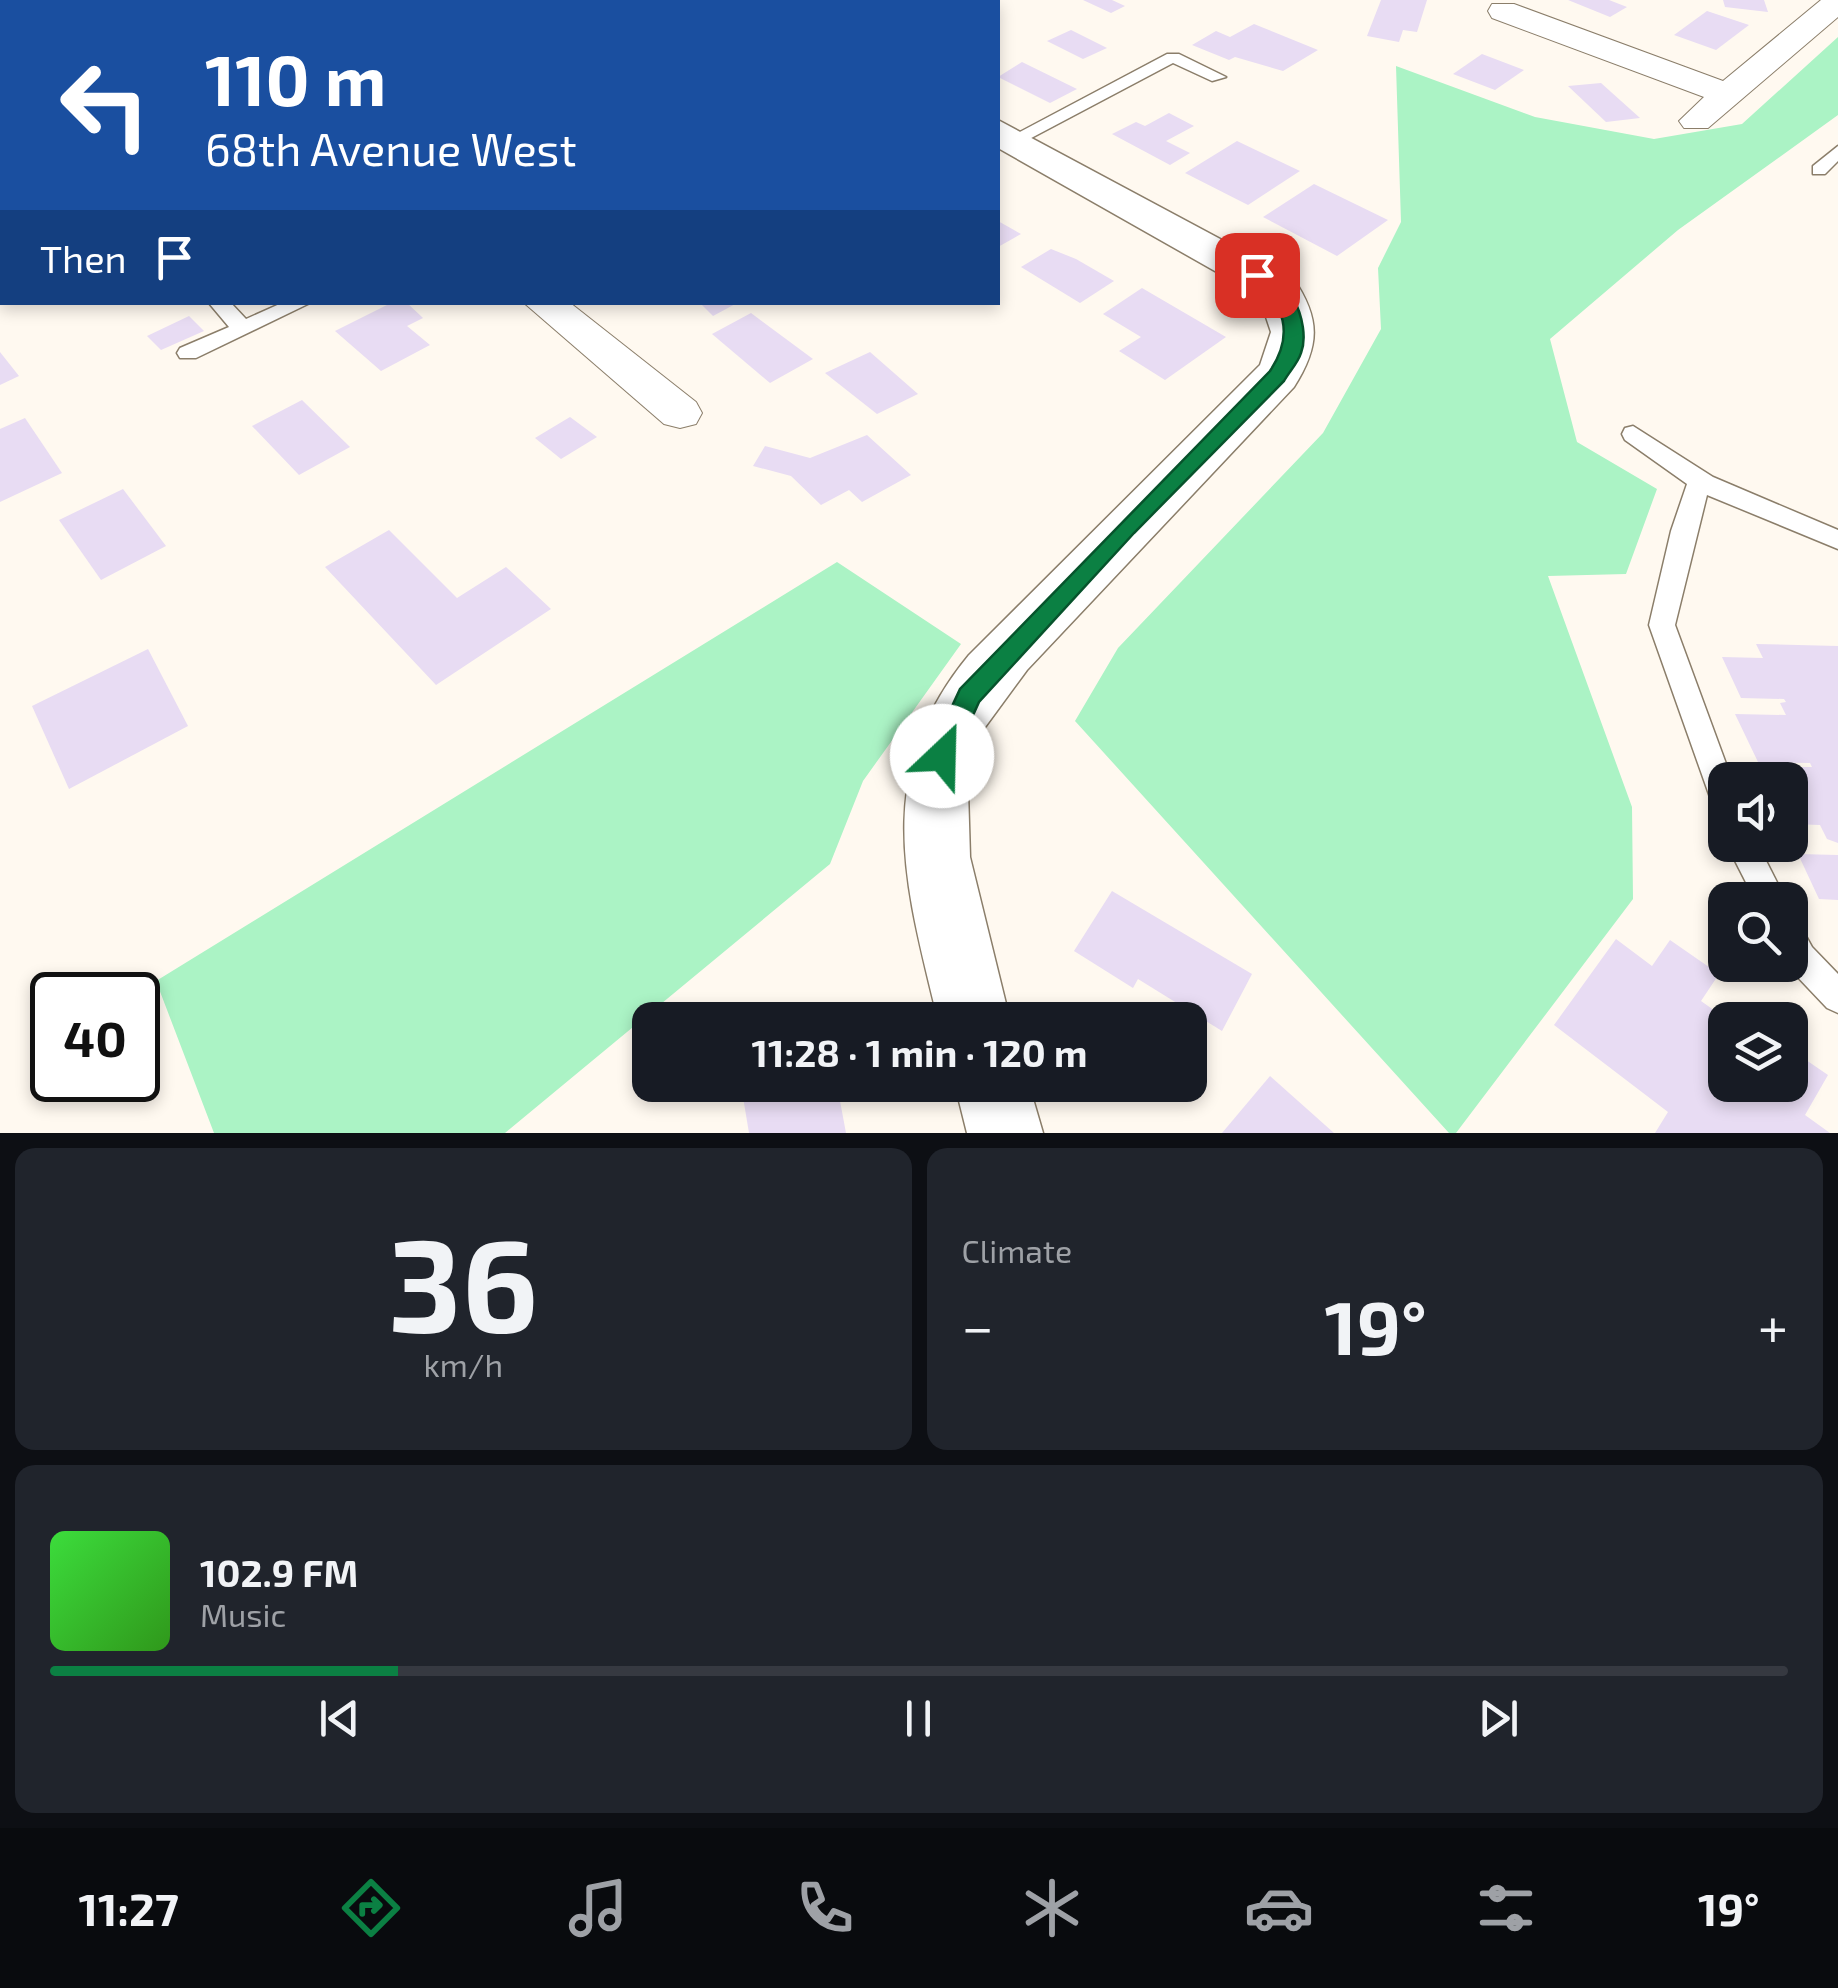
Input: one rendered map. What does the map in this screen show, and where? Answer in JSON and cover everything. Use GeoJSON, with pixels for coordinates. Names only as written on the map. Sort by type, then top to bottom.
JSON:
{"type":"FeatureCollection","features":[{"type":"Feature","properties":{"kind":"street"},"geometry":{"type":"LineString","coordinates":[[1696,122],[1838,2]]}},
{"type":"Feature","properties":{"kind":"street"},"geometry":{"type":"LineString","coordinates":[[1504,11],[1728,94]]}},
{"type":"Feature","properties":{"kind":"street"},"geometry":{"type":"LineString","coordinates":[[969,1002],[940,890],[935,818],[942,756],[969,696],[1126,528],[1277,376],[1292,352],[1294,335],[1294,318],[1277,288],[1005,137]]}},
{"type":"Feature","properties":{"kind":"street"},"geometry":{"type":"LineString","coordinates":[[548,305],[680,412]]}},
{"type":"Feature","properties":{"kind":"street"},"geometry":{"type":"LineString","coordinates":[[997,1102],[1006,1133]]}},
{"type":"Feature","properties":{"kind":"lane"},"geometry":{"type":"LineString","coordinates":[[1005,137],[1173,57],[1218,77]]}},
{"type":"Feature","properties":{"kind":"lane"},"geometry":{"type":"LineString","coordinates":[[1819,170],[1838,151]]}},
{"type":"Feature","properties":{"kind":"lane"},"geometry":{"type":"LineString","coordinates":[[221,305],[243,329]]}},
{"type":"Feature","properties":{"kind":"lane"},"geometry":{"type":"LineString","coordinates":[[188,353],[295,305]]}},
{"type":"Feature","properties":{"kind":"lane"},"geometry":{"type":"LineString","coordinates":[[1633,434],[1660,460],[1699,484],[1838,540]]}},
{"type":"Feature","properties":{"kind":"lane"},"geometry":{"type":"LineString","coordinates":[[1699,484],[1683,531],[1662,626],[1711,762]]}},
{"type":"Feature","properties":{"kind":"lane"},"geometry":{"type":"LineString","coordinates":[[1808,964],[1838,996]]}},
{"type":"Feature","properties":{"kind":"green space"},"geometry":{"type":"Polygon","coordinates":[[[1838,37],[1838,115],[1678,230],[1550,339],[1577,442],[1657,489],[1626,574],[1548,576],[1632,807],[1633,899],[1456,1133],[1449,1133],[1075,721],[1118,648],[1323,433],[1381,329],[1378,268],[1401,222],[1396,66],[1535,117],[1654,139],[1742,124],[1838,37]]]}},
{"type":"Feature","properties":{"kind":"green space"},"geometry":{"type":"Polygon","coordinates":[[[837,562],[961,644],[863,781],[830,864],[663,1002],[632,1002],[632,1028],[505,1133],[214,1133],[160,991],[160,979],[837,562]]]}},
{"type":"Feature","properties":{"kind":"building"},"geometry":{"type":"Polygon","coordinates":[[[1083,0],[1112,0],[1125,6],[1111,13],[1083,0]]]}},
{"type":"Feature","properties":{"kind":"building"},"geometry":{"type":"Polygon","coordinates":[[[1381,0],[1427,0],[1417,32],[1403,30],[1399,42],[1367,36],[1381,0]]]}},
{"type":"Feature","properties":{"kind":"building"},"geometry":{"type":"Polygon","coordinates":[[[1568,0],[1609,0],[1627,7],[1610,17],[1568,0]]]}},
{"type":"Feature","properties":{"kind":"building"},"geometry":{"type":"Polygon","coordinates":[[[1723,0],[1764,0],[1768,12],[1725,7],[1723,0]]]}},
{"type":"Feature","properties":{"kind":"building"},"geometry":{"type":"Polygon","coordinates":[[[1707,11],[1749,25],[1716,50],[1674,35],[1707,11]]]}},
{"type":"Feature","properties":{"kind":"building"},"geometry":{"type":"Polygon","coordinates":[[[1254,24],[1318,50],[1283,71],[1235,57],[1229,60],[1192,45],[1216,31],[1230,37],[1254,24]]]}},
{"type":"Feature","properties":{"kind":"building"},"geometry":{"type":"Polygon","coordinates":[[[1071,30],[1107,48],[1083,59],[1047,41],[1071,30]]]}},
{"type":"Feature","properties":{"kind":"building"},"geometry":{"type":"Polygon","coordinates":[[[1482,54],[1524,70],[1495,90],[1453,74],[1482,54]]]}},
{"type":"Feature","properties":{"kind":"building"},"geometry":{"type":"Polygon","coordinates":[[[1022,62],[1077,89],[1050,103],[1000,76],[1022,62]]]}},
{"type":"Feature","properties":{"kind":"building"},"geometry":{"type":"Polygon","coordinates":[[[1601,83],[1640,118],[1606,122],[1568,86],[1601,83]]]}},
{"type":"Feature","properties":{"kind":"building"},"geometry":{"type":"Polygon","coordinates":[[[1169,113],[1194,126],[1166,141],[1190,153],[1170,165],[1112,134],[1136,122],[1145,126],[1169,113]]]}},
{"type":"Feature","properties":{"kind":"building"},"geometry":{"type":"Polygon","coordinates":[[[1237,141],[1300,171],[1248,205],[1185,173],[1237,141]]]}},
{"type":"Feature","properties":{"kind":"building"},"geometry":{"type":"Polygon","coordinates":[[[1314,184],[1388,220],[1337,256],[1263,217],[1314,184]]]}},
{"type":"Feature","properties":{"kind":"building"},"geometry":{"type":"Polygon","coordinates":[[[1000,222],[1021,234],[1000,246],[1000,222]]]}},
{"type":"Feature","properties":{"kind":"building"},"geometry":{"type":"Polygon","coordinates":[[[1051,249],[1114,281],[1080,303],[1021,267],[1051,249]]]}},
{"type":"Feature","properties":{"kind":"building"},"geometry":{"type":"Polygon","coordinates":[[[1142,288],[1226,337],[1165,380],[1119,351],[1141,337],[1103,314],[1142,288]]]}},
{"type":"Feature","properties":{"kind":"building"},"geometry":{"type":"Polygon","coordinates":[[[387,305],[409,305],[423,318],[407,326],[430,345],[381,371],[335,331],[387,305]]]}},
{"type":"Feature","properties":{"kind":"building"},"geometry":{"type":"Polygon","coordinates":[[[702,305],[733,305],[713,316],[702,305]]]}},
{"type":"Feature","properties":{"kind":"building"},"geometry":{"type":"Polygon","coordinates":[[[751,313],[813,359],[770,383],[712,334],[751,313]]]}},
{"type":"Feature","properties":{"kind":"building"},"geometry":{"type":"Polygon","coordinates":[[[189,316],[204,331],[161,350],[147,336],[189,316]]]}},
{"type":"Feature","properties":{"kind":"building"},"geometry":{"type":"Polygon","coordinates":[[[0,352],[19,376],[0,385],[0,352]]]}},
{"type":"Feature","properties":{"kind":"building"},"geometry":{"type":"Polygon","coordinates":[[[870,352],[918,394],[877,414],[825,373],[870,352]]]}},
{"type":"Feature","properties":{"kind":"building"},"geometry":{"type":"Polygon","coordinates":[[[302,400],[350,447],[299,475],[252,426],[302,400]]]}},
{"type":"Feature","properties":{"kind":"building"},"geometry":{"type":"Polygon","coordinates":[[[570,417],[597,437],[561,459],[535,438],[570,417]]]}},
{"type":"Feature","properties":{"kind":"building"},"geometry":{"type":"Polygon","coordinates":[[[25,418],[62,473],[0,502],[0,429],[25,418]]]}},
{"type":"Feature","properties":{"kind":"building"},"geometry":{"type":"Polygon","coordinates":[[[867,435],[911,475],[862,502],[849,490],[821,505],[791,476],[753,466],[765,446],[810,458],[867,435]]]}},
{"type":"Feature","properties":{"kind":"building"},"geometry":{"type":"Polygon","coordinates":[[[123,489],[166,546],[101,580],[59,520],[123,489]]]}},
{"type":"Feature","properties":{"kind":"building"},"geometry":{"type":"Polygon","coordinates":[[[389,530],[457,598],[506,567],[551,609],[436,685],[325,567],[389,530]]]}},
{"type":"Feature","properties":{"kind":"building"},"geometry":{"type":"Polygon","coordinates":[[[1756,644],[1838,646],[1838,843],[1827,839],[1820,825],[1808,825],[1810,763],[1758,762],[1735,714],[1786,715],[1780,703],[1786,702],[1784,699],[1741,698],[1722,657],[1763,658],[1756,644]]]}},
{"type":"Feature","properties":{"kind":"building"},"geometry":{"type":"Polygon","coordinates":[[[148,649],[188,726],[69,789],[32,706],[148,649]]]}},
{"type":"Feature","properties":{"kind":"building"},"geometry":{"type":"Polygon","coordinates":[[[1808,854],[1838,855],[1838,900],[1819,899],[1802,862],[1808,862],[1808,854]]]}},
{"type":"Feature","properties":{"kind":"building"},"geometry":{"type":"Polygon","coordinates":[[[1112,891],[1252,974],[1222,1031],[1207,1022],[1207,1002],[1175,1002],[1138,979],[1133,988],[1074,951],[1112,891]]]}},
{"type":"Feature","properties":{"kind":"building"},"geometry":{"type":"Polygon","coordinates":[[[1616,939],[1652,966],[1670,940],[1708,966],[1708,982],[1714,982],[1701,1001],[1708,1006],[1708,1102],[1808,1102],[1808,1061],[1828,1075],[1805,1115],[1830,1133],[1655,1133],[1668,1112],[1554,1025],[1616,939]]]}},
{"type":"Feature","properties":{"kind":"building"},"geometry":{"type":"Polygon","coordinates":[[[1270,1076],[1334,1133],[1222,1133],[1270,1076]]]}},
{"type":"Feature","properties":{"kind":"building"},"geometry":{"type":"Polygon","coordinates":[[[744,1102],[840,1102],[846,1133],[749,1133],[744,1102]]]}},
{"type":"Feature","properties":{"kind":"route"},"geometry":{"type":"LineString","coordinates":[[942,756],[969,696],[1126,528],[1277,376],[1292,352],[1294,318],[1277,288],[1257,275]]}}]}
